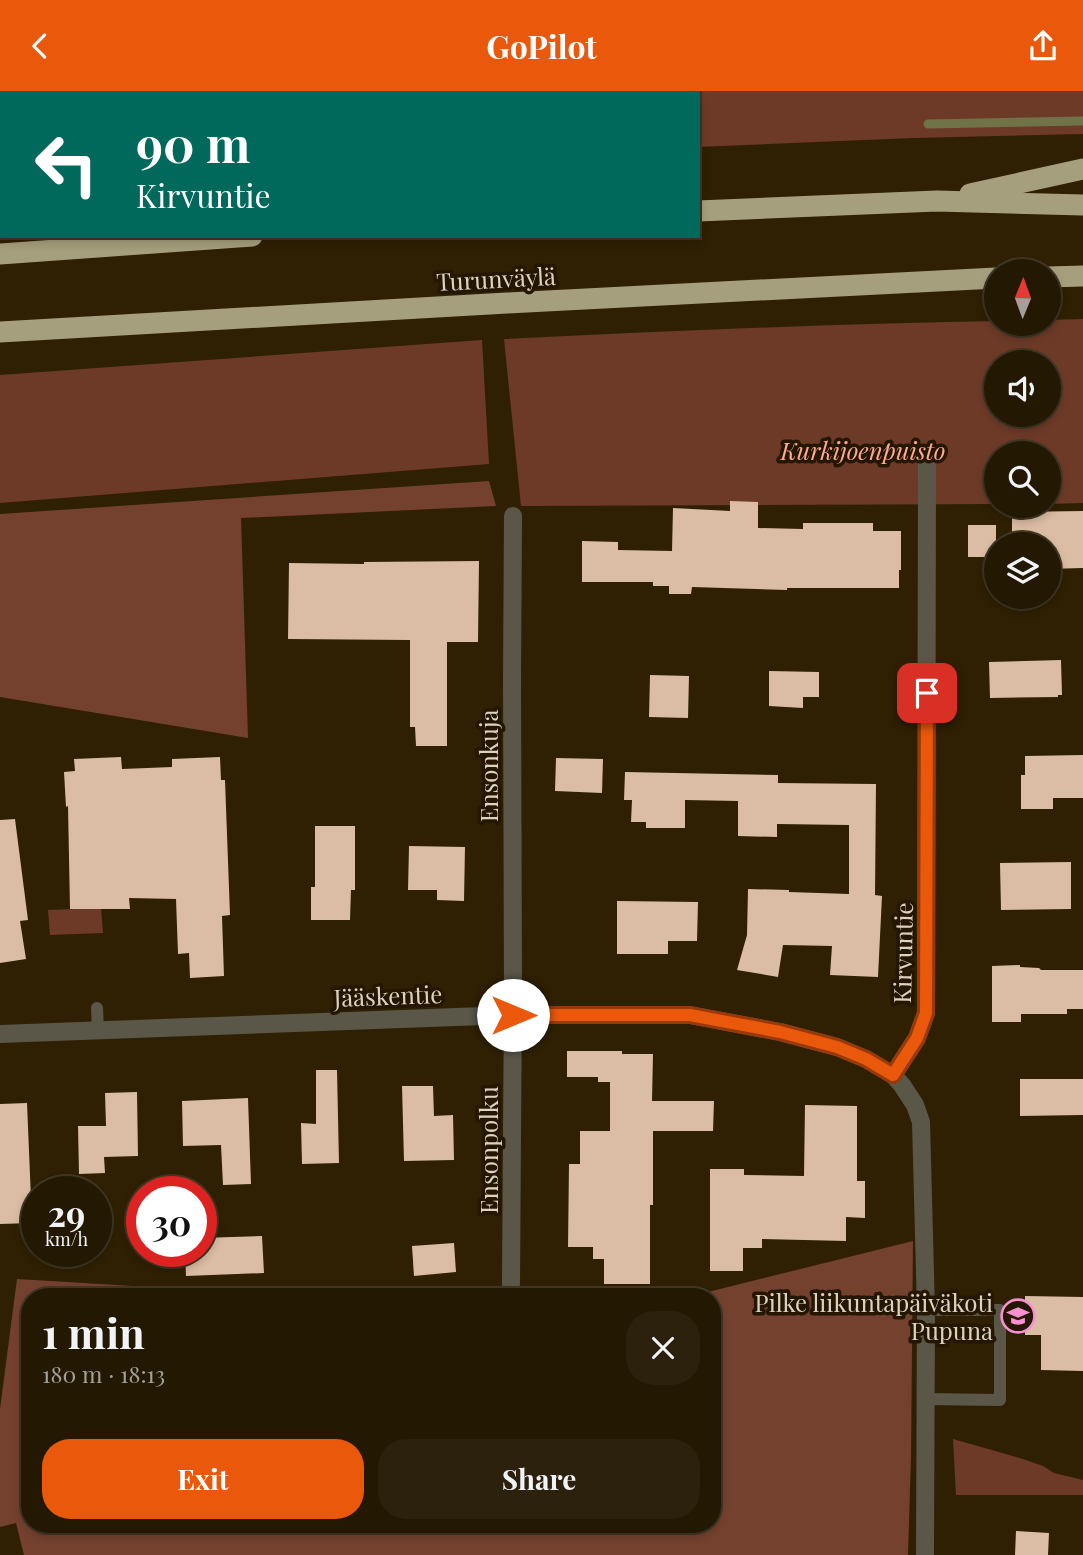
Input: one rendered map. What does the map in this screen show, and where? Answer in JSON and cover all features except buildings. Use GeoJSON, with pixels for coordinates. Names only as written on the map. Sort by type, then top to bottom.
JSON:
{"type":"FeatureCollection","features":[{"type":"Feature","properties":{"kind":"highway"},"geometry":{"type":"LineString","coordinates":[[937,201],[1083,169]]}},
{"type":"Feature","properties":{"kind":"highway"},"geometry":{"type":"LineString","coordinates":[[700,211],[937,201],[1083,205]]}},
{"type":"Feature","properties":{"kind":"highway"},"geometry":{"type":"LineString","coordinates":[[0,254],[223,238]]}},
{"type":"Feature","properties":{"kind":"highway"},"geometry":{"type":"LineString","coordinates":[[1061,277],[1083,276]]}},
{"type":"Feature","properties":{"kind":"highway","name":"Turunväylä"},"geometry":{"type":"LineString","coordinates":[[0,332],[984,279]]}},
{"type":"Feature","properties":{"kind":"street","name":"Kirvuntie"},"geometry":{"type":"LineString","coordinates":[[893,1075],[917,1038],[926,1013],[927,460]]}},
{"type":"Feature","properties":{"kind":"street","name":"Ensonkuja"},"geometry":{"type":"LineString","coordinates":[[513,516],[513,1015]]}},
{"type":"Feature","properties":{"kind":"street","name":"Jääskentie"},"geometry":{"type":"LineString","coordinates":[[0,1034],[513,1015],[690,1015],[780,1032],[837,1047],[866,1059],[893,1075]]}},
{"type":"Feature","properties":{"kind":"street","name":"Ensonpolku"},"geometry":{"type":"LineString","coordinates":[[511,1285],[513,1015]]}},
{"type":"Feature","properties":{"kind":"street"},"geometry":{"type":"LineString","coordinates":[[893,1075],[910,1094],[921,1122],[926,1310],[925,1555]]}},
{"type":"Feature","properties":{"kind":"lane"},"geometry":{"type":"LineString","coordinates":[[97,1008],[97,1031]]}},
{"type":"Feature","properties":{"kind":"lane"},"geometry":{"type":"LineString","coordinates":[[925,1399],[1000,1400],[1000,1310],[926,1310]]}},
{"type":"Feature","properties":{"kind":"green space"},"geometry":{"type":"Polygon","coordinates":[[[700,91],[1083,91],[1083,134],[700,147],[700,91]]]}},
{"type":"Feature","properties":{"kind":"green space","name":"Kurkijoenpuisto"},"geometry":{"type":"Polygon","coordinates":[[[1083,319],[1083,503],[1061,504],[1061,441],[984,441],[984,504],[521,506],[504,339],[984,321],[984,336],[1061,336],[1061,320],[1083,319]]]}},
{"type":"Feature","properties":{"kind":"green space"},"geometry":{"type":"Polygon","coordinates":[[[482,340],[489,464],[0,503],[0,375],[482,340]]]}},
{"type":"Feature","properties":{"kind":"green space"},"geometry":{"type":"Polygon","coordinates":[[[101,908],[103,933],[50,935],[48,910],[101,908]]]}},
{"type":"Feature","properties":{"kind":"green space"},"geometry":{"type":"Polygon","coordinates":[[[953,1439],[1083,1480],[1083,1495],[956,1495],[953,1439]]]}},
{"type":"Feature","properties":{"kind":"shaded area"},"geometry":{"type":"Polygon","coordinates":[[[489,481],[496,506],[241,518],[248,738],[0,697],[0,514],[489,481]]]}},
{"type":"Feature","properties":{"kind":"shaded area"},"geometry":{"type":"Polygon","coordinates":[[[913,1241],[908,1555],[24,1555],[16,1523],[0,1527],[0,1409],[17,1279],[166,1288],[21,1288],[21,1533],[721,1533],[721,1289],[913,1241]]]}},
{"type":"Feature","properties":{"kind":"waterway"},"geometry":{"type":"LineString","coordinates":[[928,124],[1083,121]]}},
{"type":"Feature","properties":{"kind":"place","name":"Pilke liikuntapäiväkoti Pupuna"},"geometry":{"type":"Point","coordinates":[1018,1316]}},
{"type":"Feature","properties":{"kind":"route"},"geometry":{"type":"LineString","coordinates":[[513,1015],[690,1015],[780,1032],[837,1047],[866,1059],[893,1075],[917,1038],[926,1013],[927,693]]}}]}
